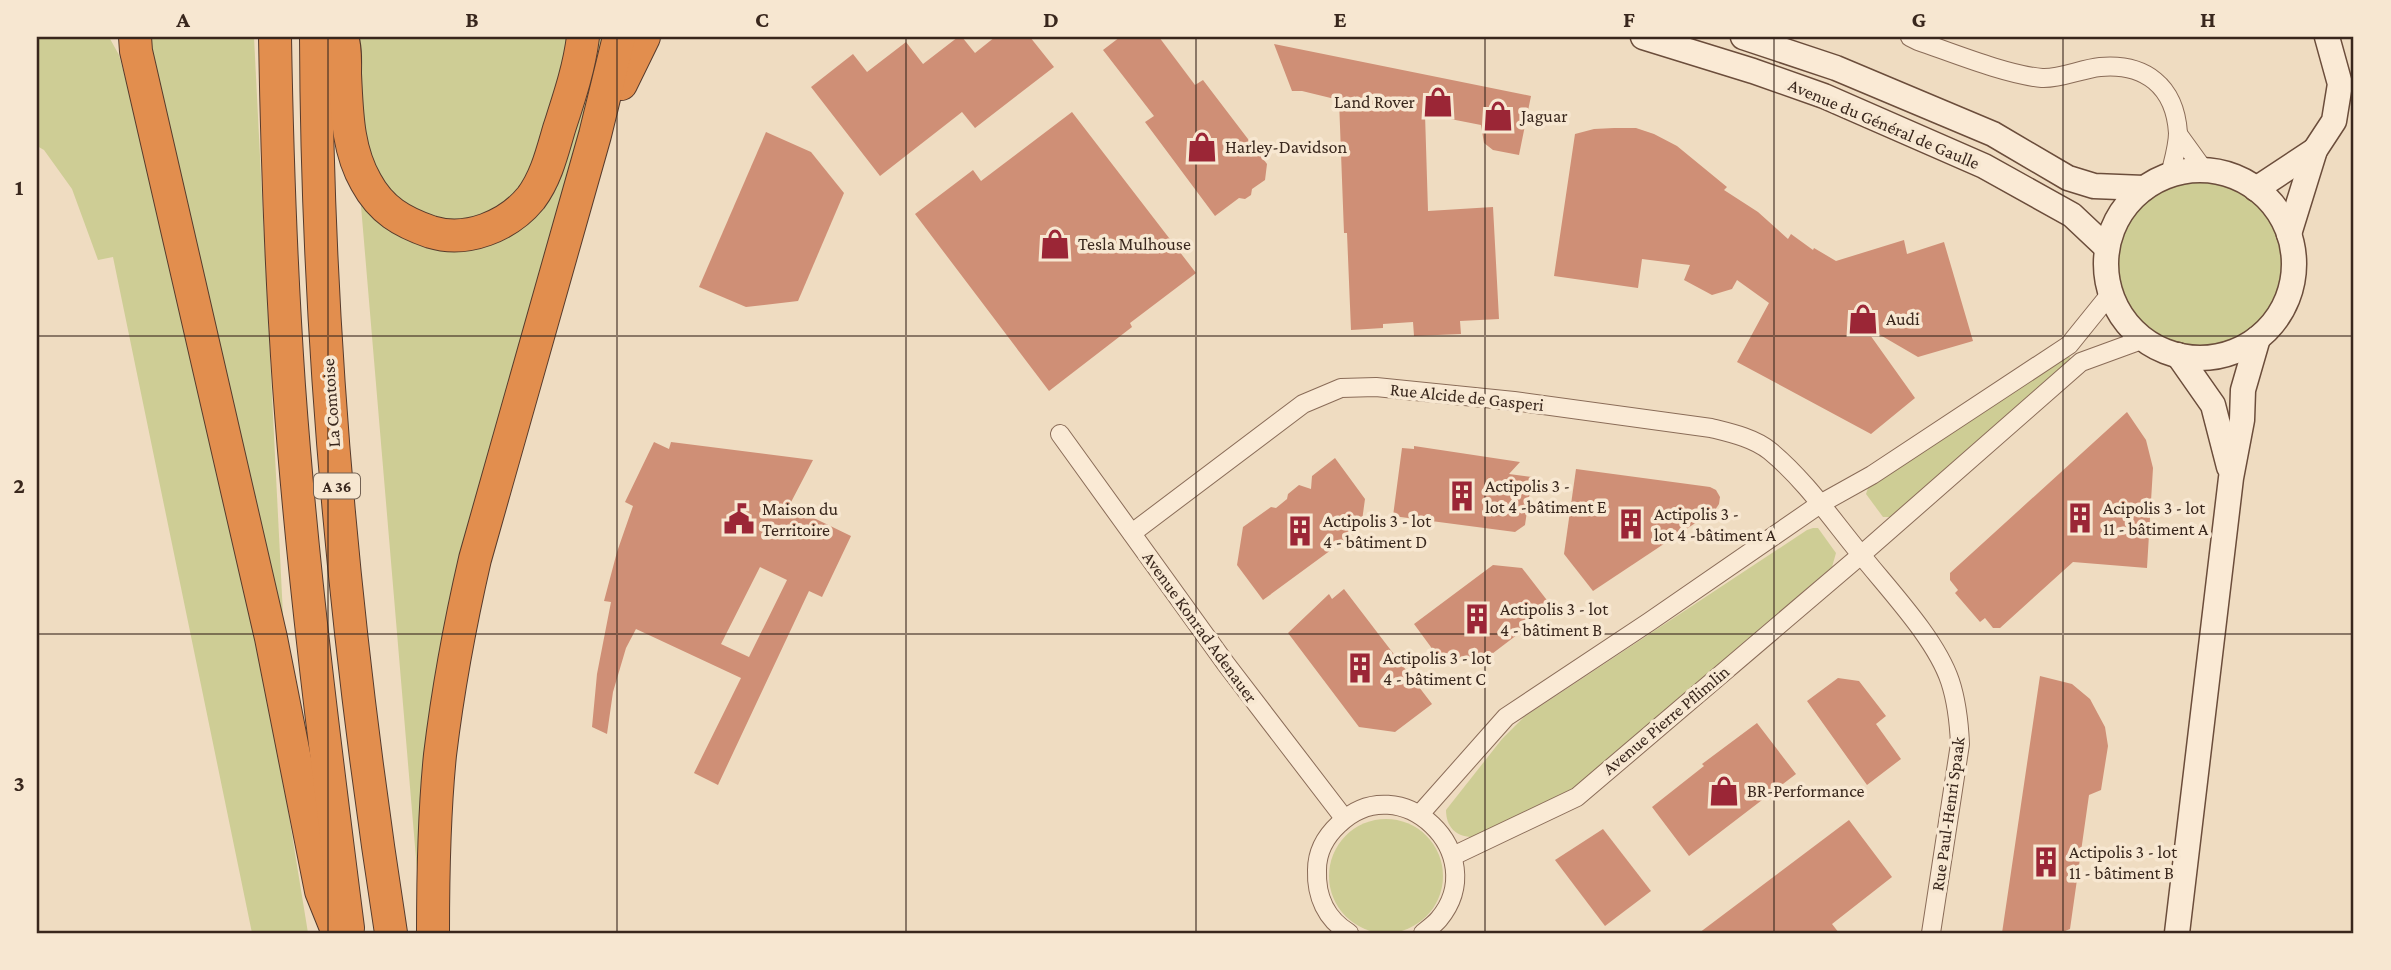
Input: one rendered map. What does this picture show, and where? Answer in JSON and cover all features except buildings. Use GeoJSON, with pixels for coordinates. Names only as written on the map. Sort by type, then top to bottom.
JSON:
{"type":"FeatureCollection","features":[{"type":"Feature","properties":{"kind":"highway","name":"A 36"},"geometry":{"type":"LineString","coordinates":[[275,37],[276,149],[289,386],[307,591],[348,933]]}},
{"type":"Feature","properties":{"kind":"highway","name":"La Comtoise"},"geometry":{"type":"LineString","coordinates":[[316,37],[316,145],[329,387],[346,591],[367,778],[391,933]]}},
{"type":"Feature","properties":{"kind":"highway"},"geometry":{"type":"LineString","coordinates":[[342,37],[348,120],[355,162],[367,185],[385,209],[408,224],[440,235],[476,233],[504,223],[530,198],[545,172],[579,66],[583,37]]}},
{"type":"Feature","properties":{"kind":"highway"},"geometry":{"type":"LineString","coordinates":[[433,933],[434,851],[440,756],[460,626],[475,559],[595,135],[619,37]]}},
{"type":"Feature","properties":{"kind":"highway"},"geometry":{"type":"LineString","coordinates":[[595,135],[644,37]]}},
{"type":"Feature","properties":{"kind":"highway"},"geometry":{"type":"LineString","coordinates":[[132,42],[271,638],[321,891],[338,933]]}},
{"type":"Feature","properties":{"kind":"main road","name":"Avenue du Général de Gaulle"},"geometry":{"type":"LineString","coordinates":[[1643,37],[1824,96],[1984,166],[2072,215],[2106,247]]}},
{"type":"Feature","properties":{"kind":"main road","name":"Avenue du Général de Gaulle"},"geometry":{"type":"LineString","coordinates":[[1743,37],[1836,68],[1993,134],[2068,178],[2094,186],[2144,188]]}},
{"type":"Feature","properties":{"kind":"main road"},"geometry":{"type":"LineString","coordinates":[[2289,234],[2315,150],[2334,121],[2340,83],[2328,37]]}},
{"type":"Feature","properties":{"kind":"main road"},"geometry":{"type":"LineString","coordinates":[[2256,189],[2315,150]]}},
{"type":"Feature","properties":{"kind":"main road"},"geometry":{"type":"LineString","coordinates":[[2204,170],[2229,175],[2256,189],[2270,202],[2289,234],[2294,262],[2290,288],[2284,304],[2271,325],[2258,338],[2222,355],[2203,358],[2178,355],[2144,339],[2121,315],[2107,278],[2106,247],[2119,217],[2144,188],[2170,175],[2204,170]]}},
{"type":"Feature","properties":{"kind":"main road"},"geometry":{"type":"LineString","coordinates":[[2178,933],[2231,478],[2242,420],[2243,390],[2258,338]]}},
{"type":"Feature","properties":{"kind":"main road"},"geometry":{"type":"LineString","coordinates":[[2178,355],[2213,405],[2231,478]]}},
{"type":"Feature","properties":{"kind":"street"},"geometry":{"type":"LineString","coordinates":[[1910,37],[2015,72],[2043,78],[2101,67],[2131,68],[2152,76],[2166,91],[2173,106],[2178,134],[2170,175]]}},
{"type":"Feature","properties":{"kind":"street"},"geometry":{"type":"LineString","coordinates":[[2178,134],[2204,170]]}},
{"type":"Feature","properties":{"kind":"street"},"geometry":{"type":"LineString","coordinates":[[1420,814],[1506,718],[1820,504],[1872,475],[2069,345],[2111,293]]}},
{"type":"Feature","properties":{"kind":"street","name":"Avenue Pierre Pflimlin"},"geometry":{"type":"LineString","coordinates":[[1452,856],[1577,797],[1861,555],[2081,362],[2144,339]]}},
{"type":"Feature","properties":{"kind":"street","name":"Rue Alcide de Gasperi"},"geometry":{"type":"LineString","coordinates":[[1132,533],[1303,404],[1341,388],[1377,387],[1514,401],[1711,428],[1742,436],[1769,450],[1820,504]]}},
{"type":"Feature","properties":{"kind":"street","name":"Avenue Konrad Adenauer"},"geometry":{"type":"LineString","coordinates":[[1060,434],[1226,664],[1344,818]]}},
{"type":"Feature","properties":{"kind":"street"},"geometry":{"type":"LineString","coordinates":[[1820,504],[1861,555]]}},
{"type":"Feature","properties":{"kind":"street","name":"Rue Paul-Henri Spaak"},"geometry":{"type":"LineString","coordinates":[[1861,555],[1931,645],[1950,679],[1959,712],[1960,744],[1931,933]]}},
{"type":"Feature","properties":{"kind":"street"},"geometry":{"type":"LineString","coordinates":[[1349,933],[1339,927],[1324,909],[1317,886],[1317,863],[1322,846],[1331,831],[1344,818],[1362,809],[1382,805],[1402,807],[1420,814],[1440,832],[1452,856],[1455,878],[1450,900],[1439,919],[1423,933]]}},
{"type":"Feature","properties":{"kind":"shaded area"},"geometry":{"type":"Polygon","coordinates":[[[37,37],[109,37],[119,55],[156,193],[247,595],[276,736],[308,933],[252,933],[113,257],[98,260],[72,189],[44,150],[37,146],[37,37]]]}},
{"type":"Feature","properties":{"kind":"shaded area"},"geometry":{"type":"Polygon","coordinates":[[[149,37],[254,37],[284,635],[152,51],[149,37]]]}},
{"type":"Feature","properties":{"kind":"shaded area"},"geometry":{"type":"Polygon","coordinates":[[[355,37],[570,37],[537,165],[514,199],[478,219],[440,222],[403,205],[388,188],[366,142],[355,37]]]}},
{"type":"Feature","properties":{"kind":"shaded area"},"geometry":{"type":"Polygon","coordinates":[[[596,37],[605,37],[418,882],[360,194],[368,205],[512,231],[596,37]]]}},
{"type":"Feature","properties":{"kind":"shaded area"},"geometry":{"type":"Polygon","coordinates":[[[2201,180],[2233,186],[2261,204],[2279,232],[2285,264],[2279,296],[2261,324],[2233,342],[2201,348],[2169,342],[2141,324],[2123,296],[2117,264],[2123,232],[2141,204],[2169,186],[2201,180]]]}},
{"type":"Feature","properties":{"kind":"shaded area"},"geometry":{"type":"Polygon","coordinates":[[[2068,355],[2073,361],[1890,517],[1883,517],[1866,494],[1868,488],[2068,355]]]}},
{"type":"Feature","properties":{"kind":"shaded area"},"geometry":{"type":"Polygon","coordinates":[[[1813,528],[1818,528],[1836,553],[1832,567],[1571,790],[1473,837],[1453,830],[1446,810],[1502,739],[1524,717],[1813,528]]]}},
{"type":"Feature","properties":{"kind":"shaded area"},"geometry":{"type":"Polygon","coordinates":[[[1386,819],[1408,823],[1418,828],[1434,844],[1439,854],[1443,876],[1439,898],[1434,908],[1418,924],[1408,929],[1386,933],[1364,929],[1354,924],[1338,908],[1333,898],[1329,876],[1333,854],[1338,844],[1354,828],[1364,823],[1386,819]]]}},
{"type":"Feature","properties":{"kind":"place","name":"Land Rover"},"geometry":{"type":"Point","coordinates":[1438,102]}},
{"type":"Feature","properties":{"kind":"place","name":"Jaguar"},"geometry":{"type":"Point","coordinates":[1498,116]}},
{"type":"Feature","properties":{"kind":"place","name":"Harley-Davidson"},"geometry":{"type":"Point","coordinates":[1202,147]}},
{"type":"Feature","properties":{"kind":"place","name":"Tesla Mulhouse"},"geometry":{"type":"Point","coordinates":[1055,244]}},
{"type":"Feature","properties":{"kind":"place","name":"Audi"},"geometry":{"type":"Point","coordinates":[1863,319]}},
{"type":"Feature","properties":{"kind":"place","name":"Actipolis 3 - lot 4 -bâtiment E"},"geometry":{"type":"Point","coordinates":[1462,496]}},
{"type":"Feature","properties":{"kind":"place","name":"Acipolis 3 - lot 11 - bâtiment A"},"geometry":{"type":"Point","coordinates":[2080,518]}},
{"type":"Feature","properties":{"kind":"place","name":"Maison du Territoire"},"geometry":{"type":"Point","coordinates":[739,519]}},
{"type":"Feature","properties":{"kind":"place","name":"Actipolis 3 - lot 4 -bâtiment A"},"geometry":{"type":"Point","coordinates":[1631,524]}},
{"type":"Feature","properties":{"kind":"place","name":"Actipolis 3 - lot 4 - bâtiment D"},"geometry":{"type":"Point","coordinates":[1300,531]}},
{"type":"Feature","properties":{"kind":"place","name":"Actipolis 3 - lot 4 - bâtiment B"},"geometry":{"type":"Point","coordinates":[1477,619]}},
{"type":"Feature","properties":{"kind":"place","name":"Actipolis 3 - lot 4 - bâtiment C"},"geometry":{"type":"Point","coordinates":[1360,668]}},
{"type":"Feature","properties":{"kind":"place","name":"BR-Performance"},"geometry":{"type":"Point","coordinates":[1724,791]}},
{"type":"Feature","properties":{"kind":"place","name":"Actipolis 3 - lot 11 - bâtiment B"},"geometry":{"type":"Point","coordinates":[2046,862]}}]}
